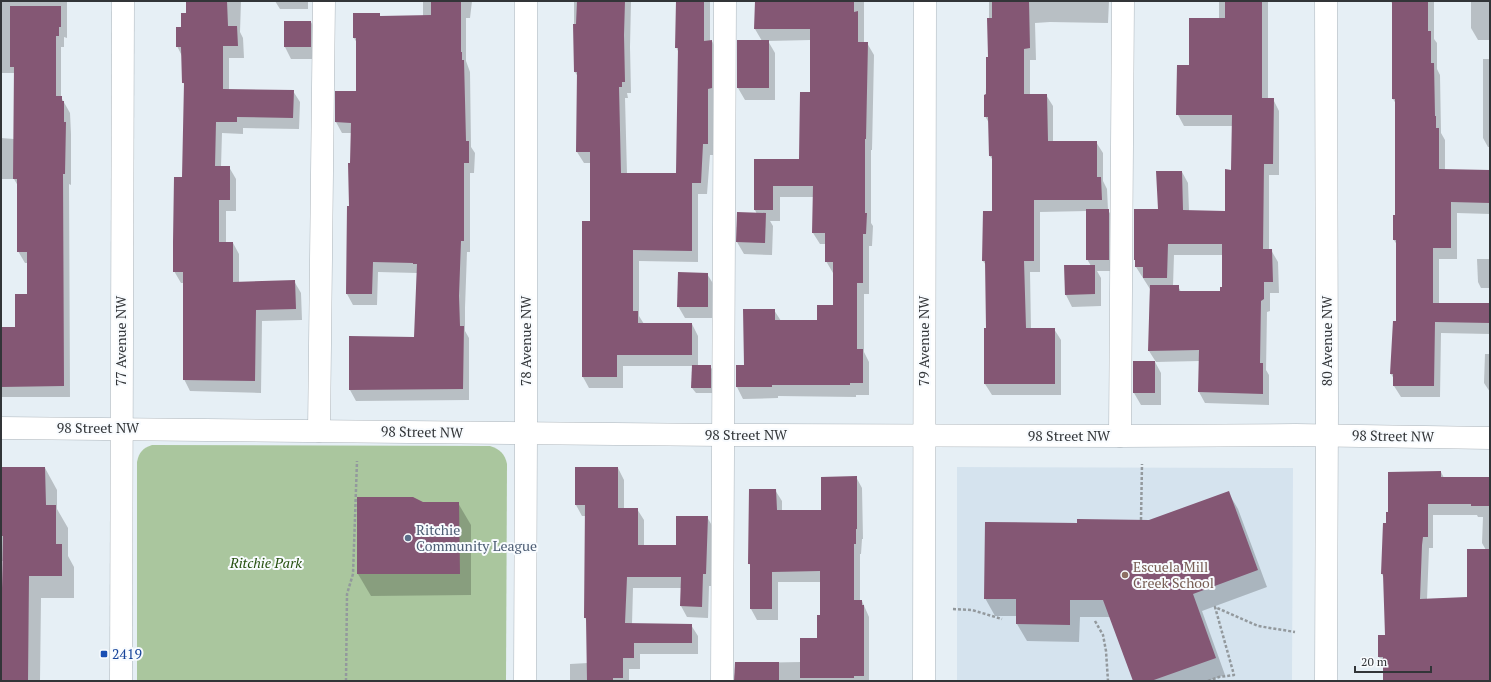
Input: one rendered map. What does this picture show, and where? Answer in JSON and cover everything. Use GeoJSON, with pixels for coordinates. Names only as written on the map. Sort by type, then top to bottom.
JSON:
{"type":"FeatureCollection","features":[{"type":"Feature","properties":{"kind":"street","name":"77 Avenue NW"},"geometry":{"type":"LineString","coordinates":[[121,681],[123,1]]}},
{"type":"Feature","properties":{"kind":"street"},"geometry":{"type":"LineString","coordinates":[[319,431],[324,1]]}},
{"type":"Feature","properties":{"kind":"street","name":"78 Avenue NW"},"geometry":{"type":"LineString","coordinates":[[525,681],[526,1]]}},
{"type":"Feature","properties":{"kind":"street"},"geometry":{"type":"LineString","coordinates":[[722,681],[725,1]]}},
{"type":"Feature","properties":{"kind":"street","name":"79 Avenue NW"},"geometry":{"type":"LineString","coordinates":[[924,681],[925,1]]}},
{"type":"Feature","properties":{"kind":"street"},"geometry":{"type":"LineString","coordinates":[[1120,436],[1123,1]]}},
{"type":"Feature","properties":{"kind":"street","name":"80 Avenue NW"},"geometry":{"type":"LineString","coordinates":[[1326,1],[1326,681]]}},
{"type":"Feature","properties":{"kind":"street","name":"98 Street NW"},"geometry":{"type":"LineString","coordinates":[[1,428],[722,435],[1327,435],[1490,438]]}},
{"type":"Feature","properties":{"kind":"path"},"geometry":{"type":"LineString","coordinates":[[346,681],[347,594],[353,574],[357,461]]}},
{"type":"Feature","properties":{"kind":"path"},"geometry":{"type":"LineString","coordinates":[[1142,464],[1142,520]]}},
{"type":"Feature","properties":{"kind":"path"},"geometry":{"type":"LineString","coordinates":[[1208,681],[1219,677],[1234,675],[1215,607],[1258,626],[1295,632]]}},
{"type":"Feature","properties":{"kind":"path"},"geometry":{"type":"LineString","coordinates":[[953,609],[972,610],[1002,619]]}},
{"type":"Feature","properties":{"kind":"path"},"geometry":{"type":"LineString","coordinates":[[1095,621],[1103,635],[1106,651],[1108,681]]}},
{"type":"Feature","properties":{"kind":"shaded area","name":"Escuela Mill Creek School"},"geometry":{"type":"Polygon","coordinates":[[[957,467],[1293,468],[1292,681],[957,681],[957,467]]]}},
{"type":"Feature","properties":{"kind":"green space","name":"Ritchie Park"},"geometry":{"type":"Polygon","coordinates":[[[152,445],[490,446],[499,450],[505,457],[507,464],[506,681],[137,681],[137,462],[142,451],[152,445]]]}},
{"type":"Feature","properties":{"kind":"building"},"geometry":{"type":"Polygon","coordinates":[[[186,1],[227,1],[228,26],[237,26],[238,46],[223,46],[223,89],[294,90],[293,118],[237,117],[237,122],[216,122],[215,166],[230,166],[230,200],[219,200],[219,242],[233,242],[233,282],[295,280],[296,309],[256,310],[255,381],[183,380],[183,272],[173,272],[173,242],[174,177],[182,177],[184,83],[182,83],[181,47],[176,47],[176,27],[181,27],[181,13],[186,13],[186,1]]]}},
{"type":"Feature","properties":{"kind":"building"},"geometry":{"type":"Polygon","coordinates":[[[431,1],[461,1],[461,52],[462,60],[464,60],[466,141],[469,141],[469,163],[464,163],[464,241],[461,241],[459,296],[460,326],[464,326],[463,389],[349,390],[349,336],[414,337],[417,264],[373,262],[372,294],[346,294],[347,206],[349,206],[348,163],[350,163],[351,123],[335,122],[335,91],[356,91],[356,38],[353,38],[353,13],[380,13],[380,16],[431,15],[431,1]]]}},
{"type":"Feature","properties":{"kind":"building"},"geometry":{"type":"Polygon","coordinates":[[[577,1],[625,1],[625,82],[622,82],[622,87],[619,87],[621,173],[676,173],[678,48],[675,48],[676,1],[704,1],[704,41],[712,40],[712,88],[708,89],[708,144],[703,144],[701,183],[692,183],[692,251],[633,250],[633,311],[638,311],[638,323],[692,323],[692,355],[617,355],[617,377],[582,377],[582,221],[590,221],[590,152],[576,152],[577,72],[574,72],[573,24],[576,24],[577,1]]]}},
{"type":"Feature","properties":{"kind":"building"},"geometry":{"type":"Polygon","coordinates":[[[755,1],[854,1],[854,12],[858,11],[858,42],[868,42],[865,139],[865,213],[867,213],[866,234],[863,234],[863,283],[857,283],[857,349],[863,349],[863,383],[850,383],[850,385],[772,385],[772,387],[736,387],[736,365],[744,365],[743,309],[775,309],[775,320],[817,320],[817,305],[833,305],[833,262],[825,262],[825,233],[812,233],[813,186],[773,186],[773,210],[754,210],[754,159],[799,159],[800,92],[810,92],[810,29],[754,29],[755,1]]]}},
{"type":"Feature","properties":{"kind":"building"},"geometry":{"type":"Polygon","coordinates":[[[992,1],[1029,1],[1030,48],[1024,49],[1024,94],[1047,94],[1048,141],[1097,141],[1097,177],[1101,177],[1102,200],[1034,200],[1034,261],[1024,261],[1026,328],[1055,328],[1055,384],[984,384],[984,328],[986,328],[985,261],[982,261],[983,211],[992,211],[992,156],[989,156],[988,117],[984,117],[984,95],[986,94],[986,57],[988,57],[987,18],[992,18],[992,1]]]}},
{"type":"Feature","properties":{"kind":"building"},"geometry":{"type":"Polygon","coordinates":[[[1225,1],[1262,1],[1262,98],[1274,98],[1273,164],[1264,164],[1263,249],[1272,249],[1273,282],[1264,282],[1264,299],[1261,301],[1260,363],[1263,363],[1263,394],[1198,392],[1199,350],[1148,351],[1150,285],[1179,285],[1179,291],[1220,291],[1220,287],[1222,287],[1222,244],[1168,244],[1167,278],[1143,278],[1143,267],[1135,267],[1134,260],[1134,209],[1158,209],[1156,171],[1182,171],[1183,210],[1225,211],[1225,169],[1231,170],[1232,115],[1176,115],[1177,65],[1189,65],[1189,18],[1225,18],[1225,1]]]}},
{"type":"Feature","properties":{"kind":"building"},"geometry":{"type":"Polygon","coordinates":[[[1392,1],[1428,1],[1428,31],[1431,31],[1431,63],[1434,63],[1436,128],[1439,128],[1439,169],[1490,170],[1490,203],[1451,202],[1451,248],[1433,248],[1433,303],[1490,303],[1490,323],[1435,322],[1434,386],[1393,386],[1393,374],[1390,374],[1393,321],[1396,321],[1396,240],[1393,240],[1393,215],[1395,215],[1395,99],[1392,99],[1392,1]]]}},
{"type":"Feature","properties":{"kind":"building"},"geometry":{"type":"Polygon","coordinates":[[[10,6],[61,6],[61,27],[59,27],[59,36],[56,36],[56,96],[62,96],[62,101],[64,101],[64,122],[66,122],[65,174],[63,174],[64,386],[1,387],[1,327],[15,327],[15,294],[27,294],[27,252],[17,252],[17,179],[13,179],[14,67],[10,67],[10,6]]]}},
{"type":"Feature","properties":{"kind":"building"},"geometry":{"type":"Polygon","coordinates":[[[284,21],[311,21],[311,47],[284,47],[284,21]]]}},
{"type":"Feature","properties":{"kind":"building"},"geometry":{"type":"Polygon","coordinates":[[[737,40],[769,40],[769,88],[737,88],[737,40]]]}},
{"type":"Feature","properties":{"kind":"building"},"geometry":{"type":"Polygon","coordinates":[[[1086,209],[1109,209],[1109,260],[1086,260],[1086,209]]]}},
{"type":"Feature","properties":{"kind":"building"},"geometry":{"type":"Polygon","coordinates":[[[737,212],[766,213],[765,243],[736,242],[737,212]]]}},
{"type":"Feature","properties":{"kind":"building"},"geometry":{"type":"Polygon","coordinates":[[[1064,265],[1095,265],[1095,294],[1065,295],[1064,265]]]}},
{"type":"Feature","properties":{"kind":"building"},"geometry":{"type":"Polygon","coordinates":[[[678,272],[708,273],[708,307],[677,307],[678,272]]]}},
{"type":"Feature","properties":{"kind":"building"},"geometry":{"type":"Polygon","coordinates":[[[1133,361],[1155,361],[1155,393],[1133,393],[1133,361]]]}},
{"type":"Feature","properties":{"kind":"building"},"geometry":{"type":"Polygon","coordinates":[[[692,365],[711,365],[711,388],[691,388],[692,365]]]}},
{"type":"Feature","properties":{"kind":"building"},"geometry":{"type":"Polygon","coordinates":[[[1,467],[45,467],[46,505],[56,505],[56,544],[62,544],[62,576],[29,576],[28,681],[1,681],[1,588],[3,536],[1,536],[1,467]]]}},
{"type":"Feature","properties":{"kind":"building"},"geometry":{"type":"Polygon","coordinates":[[[575,467],[618,467],[618,508],[638,508],[638,545],[676,545],[676,516],[708,516],[706,574],[703,574],[702,607],[680,606],[681,577],[627,577],[625,623],[692,624],[692,643],[634,643],[634,658],[623,658],[623,678],[613,678],[613,681],[587,681],[586,618],[584,618],[585,505],[575,505],[575,467]]]}},
{"type":"Feature","properties":{"kind":"building"},"geometry":{"type":"Polygon","coordinates":[[[1441,471],[1441,477],[1490,477],[1490,506],[1471,506],[1471,504],[1428,504],[1428,537],[1423,537],[1420,599],[1467,597],[1467,549],[1490,549],[1490,681],[1383,681],[1383,657],[1378,657],[1378,635],[1385,635],[1383,574],[1381,574],[1383,523],[1386,523],[1386,512],[1388,512],[1388,472],[1441,471]]]}},
{"type":"Feature","properties":{"kind":"building"},"geometry":{"type":"Polygon","coordinates":[[[857,476],[857,529],[856,544],[854,544],[854,600],[862,600],[862,605],[864,605],[864,676],[854,676],[854,678],[800,678],[800,638],[817,638],[817,615],[820,615],[820,571],[772,572],[772,609],[750,609],[750,564],[748,564],[749,489],[776,489],[777,510],[821,510],[821,477],[857,476]]]}},
{"type":"Feature","properties":{"kind":"building","name":"Escuela Mill Creek School"},"geometry":{"type":"Polygon","coordinates":[[[1229,491],[1258,570],[1193,594],[1216,658],[1151,681],[1133,681],[1103,600],[1070,600],[1070,625],[1016,624],[1016,599],[984,599],[985,522],[1077,523],[1077,519],[1149,520],[1229,491]]]}},
{"type":"Feature","properties":{"kind":"building","name":"Ritchie Community League"},"geometry":{"type":"Polygon","coordinates":[[[357,497],[413,497],[423,502],[459,502],[460,574],[357,574],[357,497]]]}},
{"type":"Feature","properties":{"kind":"building"},"geometry":{"type":"Polygon","coordinates":[[[735,662],[779,662],[779,681],[734,681],[735,662]]]}},
{"type":"Feature","properties":{"kind":"place","name":"Ritchie Community League"},"geometry":{"type":"Point","coordinates":[408,538]}},
{"type":"Feature","properties":{"kind":"place","name":"Escuela Mill Creek School"},"geometry":{"type":"Point","coordinates":[1125,575]}},
{"type":"Feature","properties":{"kind":"place","name":"2419"},"geometry":{"type":"Point","coordinates":[104,654]}}]}
